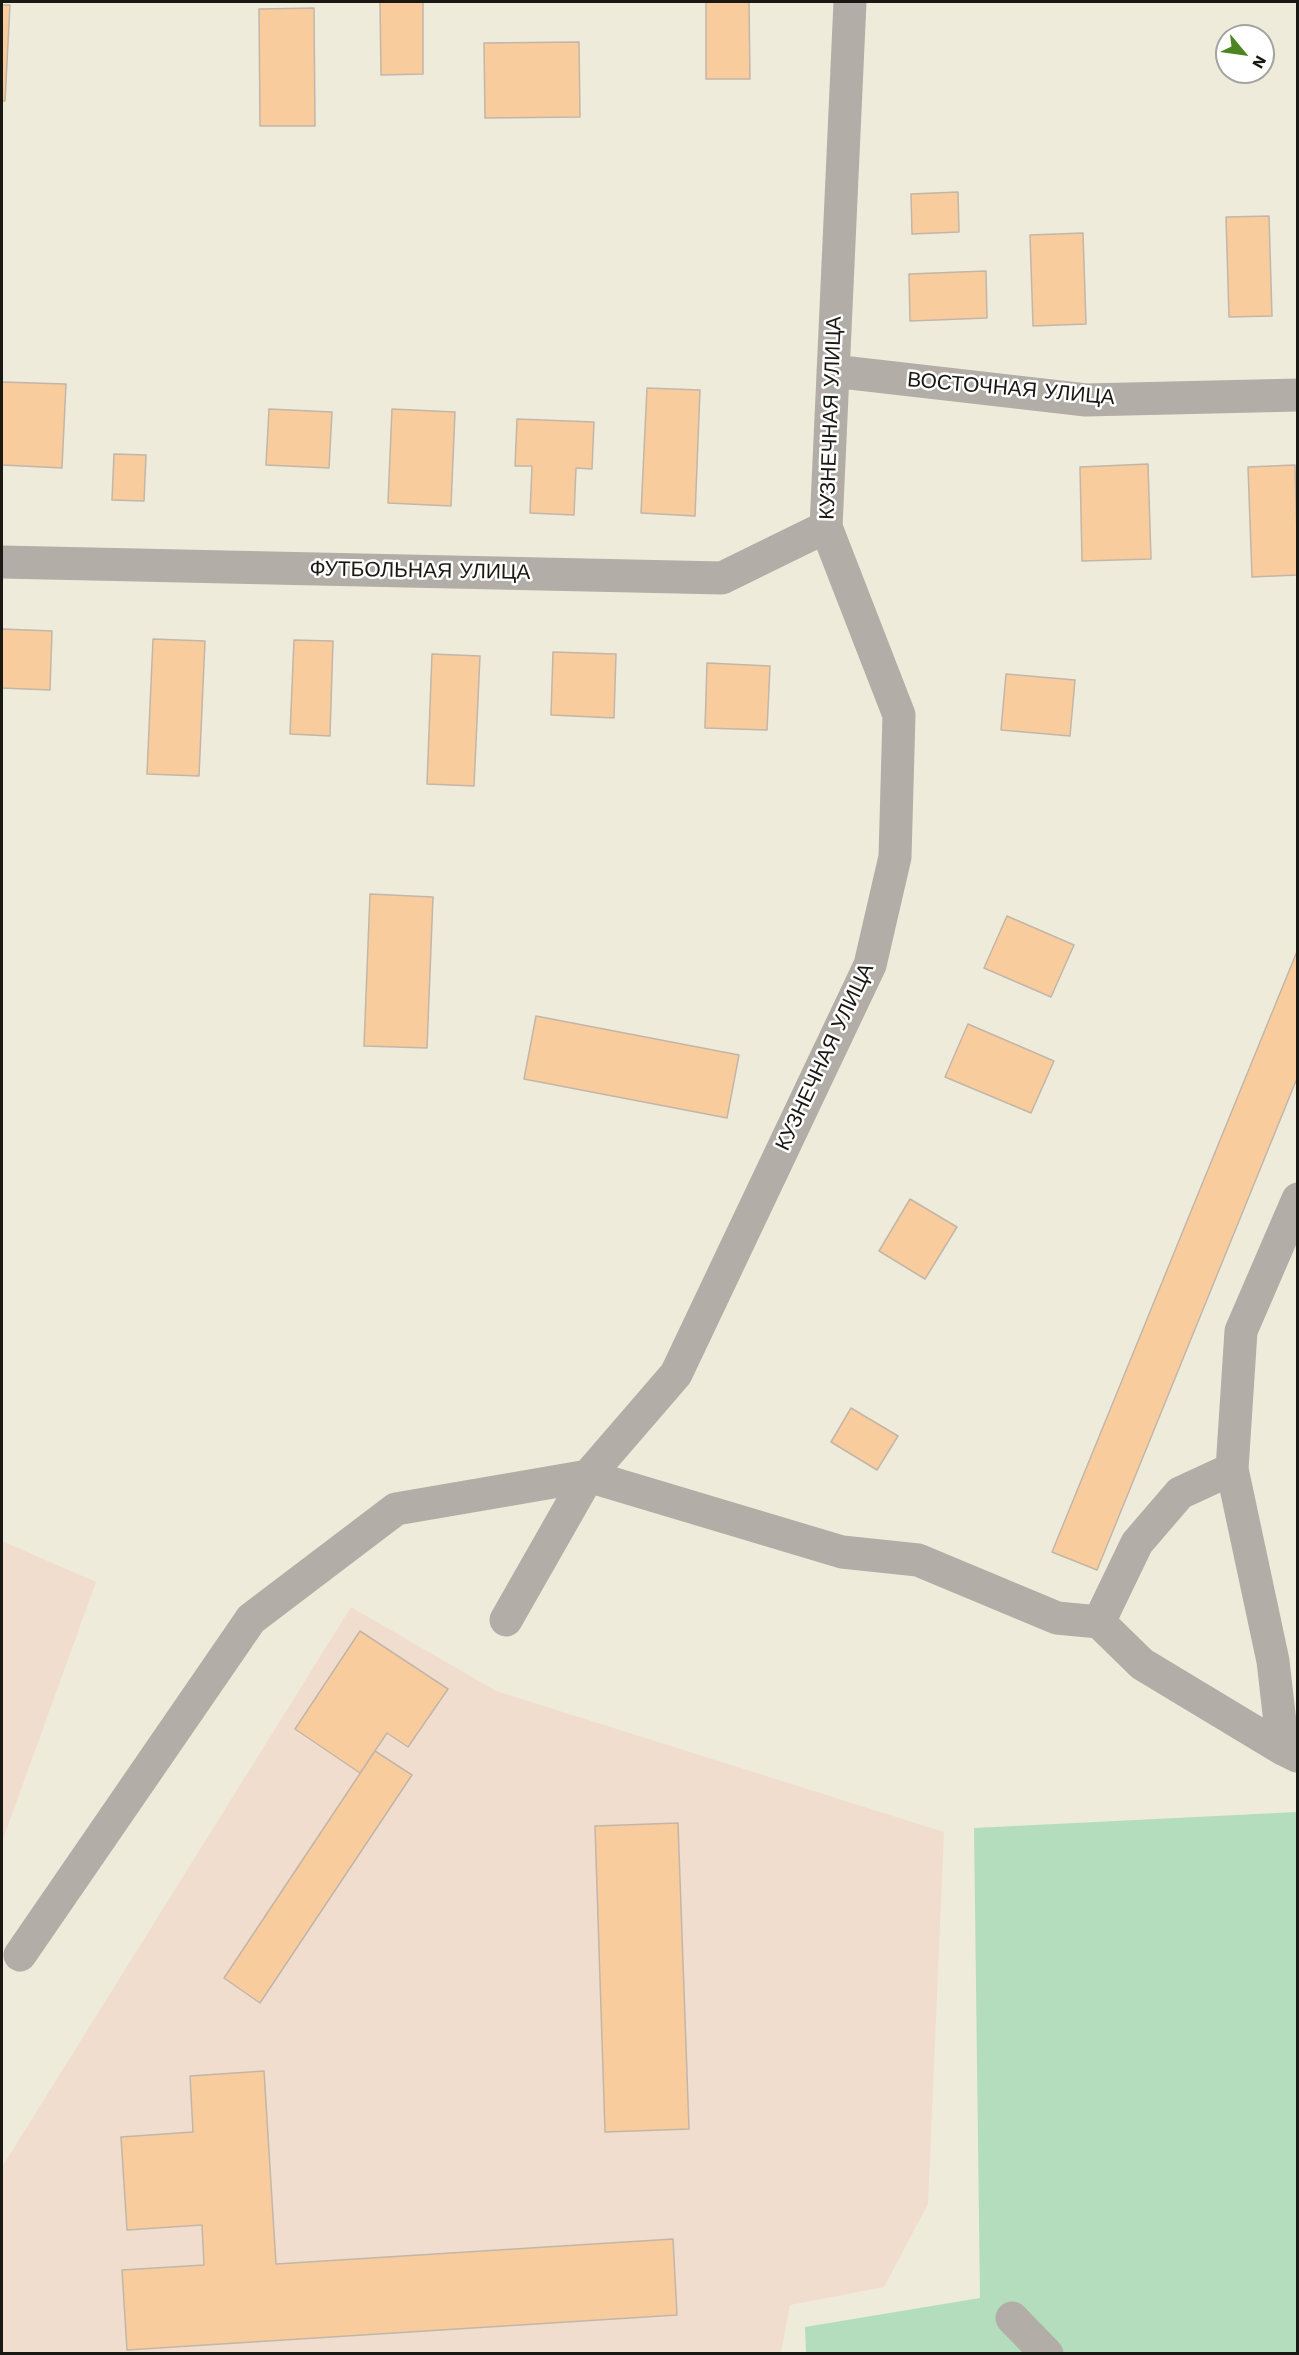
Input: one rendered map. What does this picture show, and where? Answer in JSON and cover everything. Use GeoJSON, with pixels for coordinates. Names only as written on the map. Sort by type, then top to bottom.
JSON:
{"type":"FeatureCollection","features":[{"type":"Feature","properties":{"kind":"street","name":"КУЗНЕЧНАЯ УЛИЦА"},"geometry":{"type":"LineString","coordinates":[[506,1620],[588,1476],[676,1374],[870,965],[895,856],[899,714],[826,526],[850,2]]}},
{"type":"Feature","properties":{"kind":"street","name":"ВОСТОЧНАЯ УЛИЦА"},"geometry":{"type":"LineString","coordinates":[[833,371],[1086,400],[1298,395]]}},
{"type":"Feature","properties":{"kind":"street","name":"ФУТБОЛЬНАЯ УЛИЦА"},"geometry":{"type":"LineString","coordinates":[[2,561],[722,578],[826,526]]}},
{"type":"Feature","properties":{"kind":"street"},"geometry":{"type":"LineString","coordinates":[[1290,1753],[1274,1661],[1232,1469],[1241,1331],[1298,1199]]}},
{"type":"Feature","properties":{"kind":"street"},"geometry":{"type":"LineString","coordinates":[[1099,1622],[1137,1543],[1180,1493],[1232,1469]]}},
{"type":"Feature","properties":{"kind":"street"},"geometry":{"type":"LineString","coordinates":[[20,1955],[251,1619],[396,1509],[588,1476],[842,1552],[918,1560],[1057,1618],[1099,1622],[1142,1664],[1290,1753]]}},
{"type":"Feature","properties":{"kind":"street"},"geometry":{"type":"LineString","coordinates":[[1012,2318],[1047,2354]]}},
{"type":"Feature","properties":{"kind":"shaded area"},"geometry":{"type":"Polygon","coordinates":[[[2,1541],[96,1582],[2,1842],[2,1541]]]}},
{"type":"Feature","properties":{"kind":"shaded area"},"geometry":{"type":"Polygon","coordinates":[[[351,1607],[496,1691],[944,1832],[928,2204],[884,2287],[790,2305],[781,2353],[2,2353],[2,2167],[351,1607]]]}},
{"type":"Feature","properties":{"kind":"green space"},"geometry":{"type":"Polygon","coordinates":[[[1297,1812],[1297,2353],[806,2353],[805,2327],[980,2298],[974,1828],[1297,1812]]]}},
{"type":"Feature","properties":{"kind":"building"},"geometry":{"type":"Polygon","coordinates":[[[380,2],[423,2],[423,74],[381,75],[380,2]]]}},
{"type":"Feature","properties":{"kind":"building"},"geometry":{"type":"Polygon","coordinates":[[[706,2],[749,2],[750,79],[706,79],[706,2]]]}},
{"type":"Feature","properties":{"kind":"building"},"geometry":{"type":"Polygon","coordinates":[[[2,5],[10,5],[5,101],[2,101],[2,5]]]}},
{"type":"Feature","properties":{"kind":"building"},"geometry":{"type":"Polygon","coordinates":[[[314,8],[315,126],[260,126],[259,9],[314,8]]]}},
{"type":"Feature","properties":{"kind":"building"},"geometry":{"type":"Polygon","coordinates":[[[579,42],[580,117],[485,118],[484,43],[579,42]]]}},
{"type":"Feature","properties":{"kind":"building"},"geometry":{"type":"Polygon","coordinates":[[[958,192],[959,232],[912,234],[911,194],[958,192]]]}},
{"type":"Feature","properties":{"kind":"building"},"geometry":{"type":"Polygon","coordinates":[[[1269,216],[1272,316],[1229,317],[1226,217],[1269,216]]]}},
{"type":"Feature","properties":{"kind":"building"},"geometry":{"type":"Polygon","coordinates":[[[1083,233],[1086,324],[1033,326],[1030,235],[1083,233]]]}},
{"type":"Feature","properties":{"kind":"building"},"geometry":{"type":"Polygon","coordinates":[[[986,271],[987,318],[910,321],[909,274],[986,271]]]}},
{"type":"Feature","properties":{"kind":"building"},"geometry":{"type":"Polygon","coordinates":[[[2,382],[66,384],[62,468],[2,465],[2,382]]]}},
{"type":"Feature","properties":{"kind":"building"},"geometry":{"type":"Polygon","coordinates":[[[647,388],[700,390],[695,516],[641,513],[647,388]]]}},
{"type":"Feature","properties":{"kind":"building"},"geometry":{"type":"Polygon","coordinates":[[[269,409],[332,412],[329,468],[266,465],[269,409]]]}},
{"type":"Feature","properties":{"kind":"building"},"geometry":{"type":"Polygon","coordinates":[[[392,409],[455,412],[451,506],[388,503],[392,409]]]}},
{"type":"Feature","properties":{"kind":"building"},"geometry":{"type":"Polygon","coordinates":[[[517,419],[594,422],[592,469],[576,468],[574,515],[530,513],[532,466],[515,466],[517,419]]]}},
{"type":"Feature","properties":{"kind":"building"},"geometry":{"type":"Polygon","coordinates":[[[114,454],[146,455],[144,501],[112,500],[114,454]]]}},
{"type":"Feature","properties":{"kind":"building"},"geometry":{"type":"Polygon","coordinates":[[[1148,464],[1151,559],[1082,561],[1080,467],[1148,464]]]}},
{"type":"Feature","properties":{"kind":"building"},"geometry":{"type":"Polygon","coordinates":[[[1295,465],[1298,575],[1252,577],[1248,467],[1295,465]]]}},
{"type":"Feature","properties":{"kind":"building"},"geometry":{"type":"Polygon","coordinates":[[[2,629],[52,631],[50,690],[2,688],[2,629]]]}},
{"type":"Feature","properties":{"kind":"building"},"geometry":{"type":"Polygon","coordinates":[[[153,639],[205,641],[199,776],[147,774],[153,639]]]}},
{"type":"Feature","properties":{"kind":"building"},"geometry":{"type":"Polygon","coordinates":[[[294,640],[333,641],[330,736],[290,734],[294,640]]]}},
{"type":"Feature","properties":{"kind":"building"},"geometry":{"type":"Polygon","coordinates":[[[553,652],[616,654],[614,718],[551,715],[553,652]]]}},
{"type":"Feature","properties":{"kind":"building"},"geometry":{"type":"Polygon","coordinates":[[[432,654],[480,656],[474,786],[427,784],[432,654]]]}},
{"type":"Feature","properties":{"kind":"building"},"geometry":{"type":"Polygon","coordinates":[[[707,663],[770,666],[767,730],[705,728],[707,663]]]}},
{"type":"Feature","properties":{"kind":"building"},"geometry":{"type":"Polygon","coordinates":[[[1006,674],[1075,680],[1070,736],[1001,730],[1006,674]]]}},
{"type":"Feature","properties":{"kind":"building"},"geometry":{"type":"Polygon","coordinates":[[[370,894],[433,897],[427,1048],[364,1046],[370,894]]]}},
{"type":"Feature","properties":{"kind":"building"},"geometry":{"type":"Polygon","coordinates":[[[1007,916],[1074,945],[1051,997],[984,968],[1007,916]]]}},
{"type":"Feature","properties":{"kind":"building"},"geometry":{"type":"Polygon","coordinates":[[[1298,949],[1298,1076],[1097,1570],[1052,1552],[1298,949]]]}},
{"type":"Feature","properties":{"kind":"building"},"geometry":{"type":"Polygon","coordinates":[[[536,1016],[739,1055],[727,1118],[524,1079],[536,1016]]]}},
{"type":"Feature","properties":{"kind":"building"},"geometry":{"type":"Polygon","coordinates":[[[968,1024],[1054,1061],[1031,1113],[945,1077],[968,1024]]]}},
{"type":"Feature","properties":{"kind":"building"},"geometry":{"type":"Polygon","coordinates":[[[910,1199],[957,1227],[925,1279],[879,1251],[910,1199]]]}},
{"type":"Feature","properties":{"kind":"building"},"geometry":{"type":"Polygon","coordinates":[[[851,1408],[898,1436],[877,1470],[831,1442],[851,1408]]]}},
{"type":"Feature","properties":{"kind":"building"},"geometry":{"type":"Polygon","coordinates":[[[360,1631],[448,1689],[408,1747],[387,1733],[360,1773],[295,1729],[360,1631]]]}},
{"type":"Feature","properties":{"kind":"building"},"geometry":{"type":"Polygon","coordinates":[[[375,1751],[412,1775],[260,2003],[224,1978],[375,1751]]]}},
{"type":"Feature","properties":{"kind":"building"},"geometry":{"type":"Polygon","coordinates":[[[678,1823],[689,2129],[605,2132],[595,1826],[678,1823]]]}},
{"type":"Feature","properties":{"kind":"building"},"geometry":{"type":"Polygon","coordinates":[[[264,2071],[276,2264],[673,2239],[677,2315],[127,2350],[122,2270],[204,2265],[202,2225],[127,2230],[121,2137],[193,2132],[190,2076],[264,2071]]]}}]}
